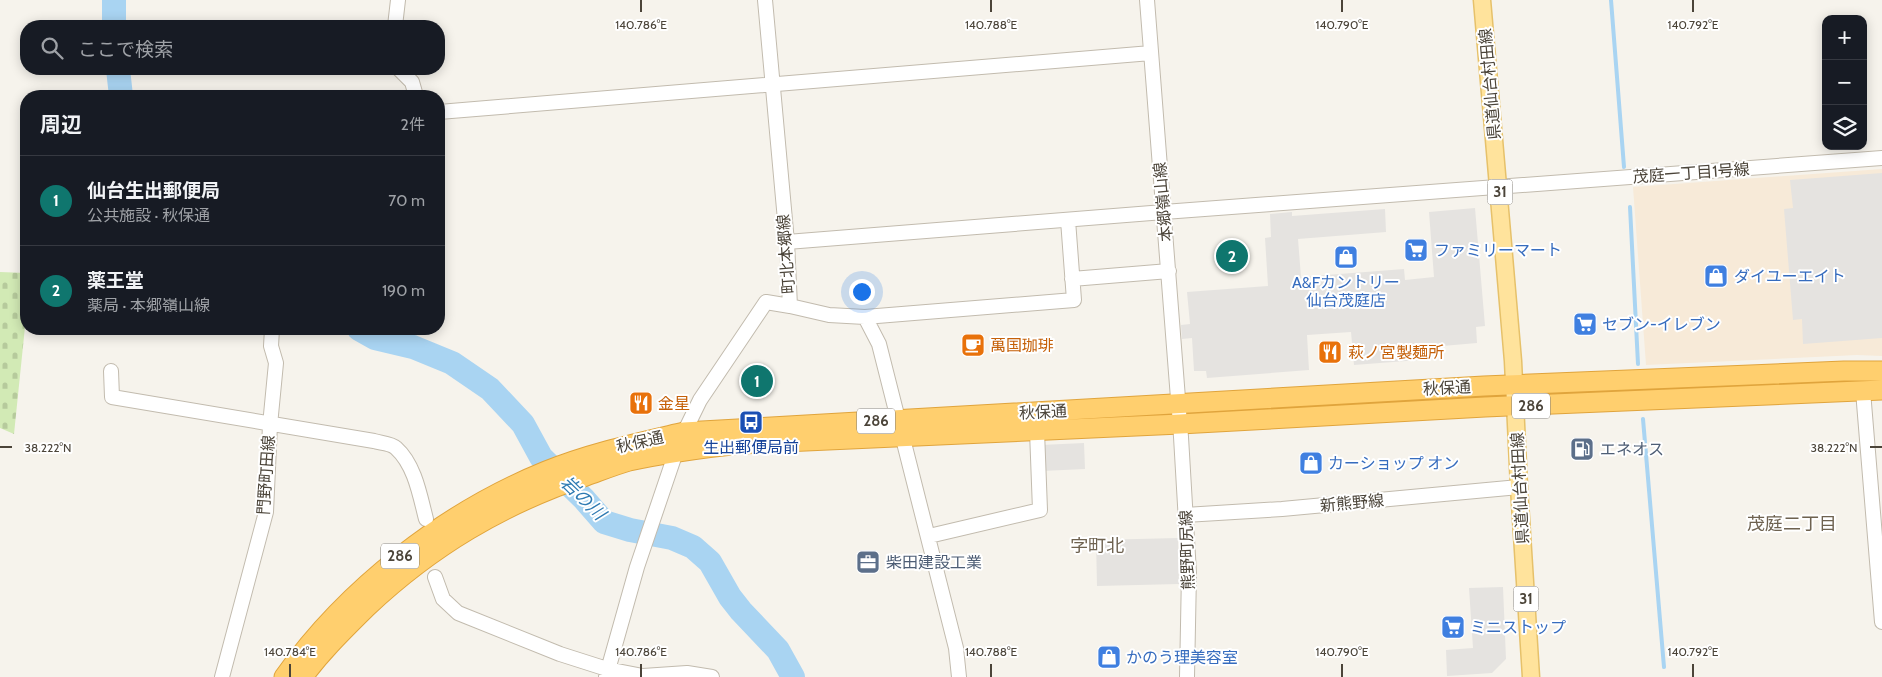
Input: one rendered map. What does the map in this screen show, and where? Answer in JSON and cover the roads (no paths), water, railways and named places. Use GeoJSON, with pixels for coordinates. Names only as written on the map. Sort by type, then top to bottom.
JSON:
{"type":"FeatureCollection","features":[{"type":"Feature","properties":{"kind":"highway","name":"秋保通"},"geometry":{"type":"LineString","coordinates":[[284,677],[318,634],[366,585],[408,550],[481,502],[550,479],[587,476],[627,462],[676,452],[741,444],[1179,404],[1514,384],[1882,371]]}},
{"type":"Feature","properties":{"kind":"highway","name":"秋保通"},"geometry":{"type":"LineString","coordinates":[[304,677],[336,638],[417,563],[480,523],[516,504],[576,460],[627,445],[684,432],[899,429],[1036,431],[1515,406],[1882,390]]}},
{"type":"Feature","properties":{"kind":"main road","name":"県道仙台村田線"},"geometry":{"type":"LineString","coordinates":[[1482,0],[1514,384],[1531,677]]}},
{"type":"Feature","properties":{"kind":"street"},"geometry":{"type":"LineString","coordinates":[[395,20],[398,0]]}},
{"type":"Feature","properties":{"kind":"street","name":"町北本郷線"},"geometry":{"type":"LineString","coordinates":[[765,0],[787,242],[790,306],[829,315],[865,317],[1074,300],[1072,278]]}},
{"type":"Feature","properties":{"kind":"street","name":"本郷嶺山線"},"geometry":{"type":"LineString","coordinates":[[1147,0],[1179,404]]}},
{"type":"Feature","properties":{"kind":"street"},"geometry":{"type":"LineString","coordinates":[[445,111],[1151,53]]}},
{"type":"Feature","properties":{"kind":"street"},"geometry":{"type":"LineString","coordinates":[[405,75],[412,82],[414,90]]}},
{"type":"Feature","properties":{"kind":"street","name":"茂庭一丁目1号線"},"geometry":{"type":"LineString","coordinates":[[787,242],[1882,158]]}},
{"type":"Feature","properties":{"kind":"street"},"geometry":{"type":"LineString","coordinates":[[1068,220],[1072,278],[1169,271]]}},
{"type":"Feature","properties":{"kind":"street"},"geometry":{"type":"LineString","coordinates":[[606,673],[664,486],[684,432],[700,400],[766,302],[790,306]]}},
{"type":"Feature","properties":{"kind":"street"},"geometry":{"type":"LineString","coordinates":[[865,317],[878,344],[899,429],[929,536],[956,648],[959,677]]}},
{"type":"Feature","properties":{"kind":"street","name":"門野町田線"},"geometry":{"type":"LineString","coordinates":[[222,677],[266,512],[270,425],[276,363],[271,346],[272,335]]}},
{"type":"Feature","properties":{"kind":"street"},"geometry":{"type":"LineString","coordinates":[[111,370],[112,397],[395,446],[406,461],[417,485],[426,520]]}},
{"type":"Feature","properties":{"kind":"street"},"geometry":{"type":"LineString","coordinates":[[1863,391],[1882,622]]}},
{"type":"Feature","properties":{"kind":"street","name":"熊野町尻線"},"geometry":{"type":"LineString","coordinates":[[1179,404],[1189,573],[1187,677]]}},
{"type":"Feature","properties":{"kind":"street"},"geometry":{"type":"LineString","coordinates":[[929,536],[1040,510],[1036,431]]}},
{"type":"Feature","properties":{"kind":"street","name":"新熊野線"},"geometry":{"type":"LineString","coordinates":[[1185,516],[1519,487]]}},
{"type":"Feature","properties":{"kind":"street"},"geometry":{"type":"LineString","coordinates":[[435,577],[443,599],[458,613],[606,673],[643,676],[687,673],[712,677]]}},
{"type":"Feature","properties":{"kind":"waterway","name":"岩の川"},"geometry":{"type":"LineString","coordinates":[[114,0],[114,20]]}},
{"type":"Feature","properties":{"kind":"waterway"},"geometry":{"type":"LineString","coordinates":[[1611,0],[1624,167]]}},
{"type":"Feature","properties":{"kind":"waterway","name":"岩の川"},"geometry":{"type":"LineString","coordinates":[[119,75],[120,90]]}},
{"type":"Feature","properties":{"kind":"waterway"},"geometry":{"type":"LineString","coordinates":[[1630,207],[1638,364]]}},
{"type":"Feature","properties":{"kind":"waterway","name":"岩の川"},"geometry":{"type":"LineString","coordinates":[[370,335],[413,347],[452,363],[490,389],[523,424],[541,457],[584,499],[604,522],[630,530],[672,538],[693,547],[710,562],[730,597],[741,611],[778,650],[793,677]]}},
{"type":"Feature","properties":{"kind":"waterway"},"geometry":{"type":"LineString","coordinates":[[1643,419],[1664,667]]}},
{"type":"Feature","properties":{"kind":"place","name":"ファミリーマート"},"geometry":{"type":"Point","coordinates":[1416,250]}},
{"type":"Feature","properties":{"kind":"place","name":"薬王堂"},"geometry":{"type":"Point","coordinates":[1232,256]}},
{"type":"Feature","properties":{"kind":"place","name":"A&Fカントリー 仙台茂庭店"},"geometry":{"type":"Point","coordinates":[1346,257]}},
{"type":"Feature","properties":{"kind":"place","name":"ダイユーエイト"},"geometry":{"type":"Point","coordinates":[1716,276]}},
{"type":"Feature","properties":{"kind":"place","name":"セブン-イレブン"},"geometry":{"type":"Point","coordinates":[1585,324]}},
{"type":"Feature","properties":{"kind":"place","name":"萬国珈琲"},"geometry":{"type":"Point","coordinates":[973,345]}},
{"type":"Feature","properties":{"kind":"place","name":"萩ノ宮製麺所"},"geometry":{"type":"Point","coordinates":[1330,352]}},
{"type":"Feature","properties":{"kind":"place","name":"仙台生出郵便局"},"geometry":{"type":"Point","coordinates":[757,381]}},
{"type":"Feature","properties":{"kind":"place","name":"金星"},"geometry":{"type":"Point","coordinates":[641,403]}},
{"type":"Feature","properties":{"kind":"place","name":"生出郵便局前"},"geometry":{"type":"Point","coordinates":[751,422]}},
{"type":"Feature","properties":{"kind":"place","name":"エネオス"},"geometry":{"type":"Point","coordinates":[1582,449]}},
{"type":"Feature","properties":{"kind":"place","name":"カーショップ オン"},"geometry":{"type":"Point","coordinates":[1311,463]}},
{"type":"Feature","properties":{"kind":"place","name":"柴田建設工業"},"geometry":{"type":"Point","coordinates":[868,562]}},
{"type":"Feature","properties":{"kind":"place","name":"ミニストップ"},"geometry":{"type":"Point","coordinates":[1453,627]}},
{"type":"Feature","properties":{"kind":"place","name":"かのう理美容室"},"geometry":{"type":"Point","coordinates":[1109,657]}},
{"type":"Feature","properties":{"kind":"district","name":"茂庭二丁目"},"geometry":{"type":"Point","coordinates":[1792,524]}},
{"type":"Feature","properties":{"kind":"district","name":"字町北"},"geometry":{"type":"Point","coordinates":[1097,546]}}]}
